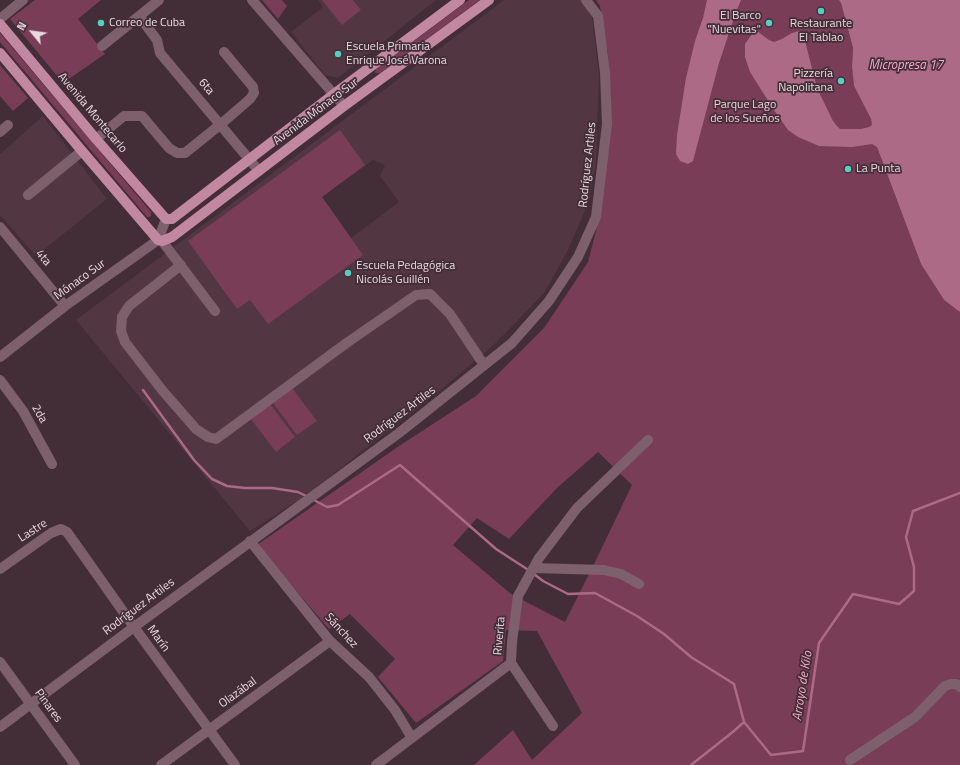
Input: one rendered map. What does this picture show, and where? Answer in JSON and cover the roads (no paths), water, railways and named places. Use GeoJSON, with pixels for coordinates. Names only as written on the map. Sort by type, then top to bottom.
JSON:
{"type":"FeatureCollection","features":[{"type":"Feature","properties":{"kind":"main road","name":"Avenida Mónaco Sur"},"geometry":{"type":"LineString","coordinates":[[166,219],[172,219],[334,94],[460,0]]}},
{"type":"Feature","properties":{"kind":"main road","name":"Avenida Mónaco Sur"},"geometry":{"type":"LineString","coordinates":[[160,240],[172,237],[344,106],[489,0]]}},
{"type":"Feature","properties":{"kind":"main road","name":"Avenida Montecarlo"},"geometry":{"type":"LineString","coordinates":[[0,24],[96,139],[166,219]]}},
{"type":"Feature","properties":{"kind":"main road"},"geometry":{"type":"LineString","coordinates":[[0,53],[82,151],[160,240]]}},
{"type":"Feature","properties":{"kind":"street"},"geometry":{"type":"LineString","coordinates":[[0,19],[23,0]]}},
{"type":"Feature","properties":{"kind":"street"},"geometry":{"type":"LineString","coordinates":[[102,46],[159,0]]}},
{"type":"Feature","properties":{"kind":"street"},"geometry":{"type":"LineString","coordinates":[[252,0],[344,106]]}},
{"type":"Feature","properties":{"kind":"street","name":"Rodríguez Artiles"},"geometry":{"type":"LineString","coordinates":[[0,727],[250,541],[399,433],[512,343],[549,301],[578,257],[596,217],[607,124],[605,73],[598,16],[586,0]]}},
{"type":"Feature","properties":{"kind":"street","name":"6ta"},"geometry":{"type":"LineString","coordinates":[[140,16],[157,40],[160,53],[259,171]]}},
{"type":"Feature","properties":{"kind":"street"},"geometry":{"type":"LineString","coordinates":[[96,139],[124,116],[142,116],[169,148],[177,153],[185,153],[221,124],[254,93],[253,87],[224,52]]}},
{"type":"Feature","properties":{"kind":"street"},"geometry":{"type":"LineString","coordinates":[[28,194],[82,151]]}},
{"type":"Feature","properties":{"kind":"street"},"geometry":{"type":"LineString","coordinates":[[166,219],[160,240],[181,265],[215,311]]}},
{"type":"Feature","properties":{"kind":"street","name":"4ta"},"geometry":{"type":"LineString","coordinates":[[0,227],[65,306]]}},
{"type":"Feature","properties":{"kind":"street","name":"Mónaco Sur"},"geometry":{"type":"LineString","coordinates":[[0,357],[65,306],[160,240]]}},
{"type":"Feature","properties":{"kind":"street"},"geometry":{"type":"LineString","coordinates":[[181,265],[129,306],[122,317],[121,330],[125,342],[162,390],[196,429],[208,437],[216,439],[348,342],[416,295],[430,294],[450,314],[484,365]]}},
{"type":"Feature","properties":{"kind":"street","name":"2da"},"geometry":{"type":"LineString","coordinates":[[0,380],[23,411],[52,464]]}},
{"type":"Feature","properties":{"kind":"street","name":"Riverita"},"geometry":{"type":"LineString","coordinates":[[376,765],[511,663],[518,596],[539,558],[577,508],[648,440]]}},
{"type":"Feature","properties":{"kind":"street","name":"Lastre"},"geometry":{"type":"LineString","coordinates":[[0,569],[51,533],[61,529]]}},
{"type":"Feature","properties":{"kind":"street","name":"Marín"},"geometry":{"type":"LineString","coordinates":[[61,529],[67,532],[134,627],[235,765]]}},
{"type":"Feature","properties":{"kind":"street","name":"Sánchez"},"geometry":{"type":"LineString","coordinates":[[250,541],[330,641],[369,677],[395,710],[412,738]]}},
{"type":"Feature","properties":{"kind":"street"},"geometry":{"type":"LineString","coordinates":[[534,568],[604,570],[621,574],[638,584]]}},
{"type":"Feature","properties":{"kind":"street","name":"Olazábal"},"geometry":{"type":"LineString","coordinates":[[161,765],[330,641]]}},
{"type":"Feature","properties":{"kind":"street","name":"Pinares"},"geometry":{"type":"LineString","coordinates":[[0,662],[75,765]]}},
{"type":"Feature","properties":{"kind":"street"},"geometry":{"type":"LineString","coordinates":[[511,663],[553,726]]}},
{"type":"Feature","properties":{"kind":"street"},"geometry":{"type":"LineString","coordinates":[[850,760],[915,717],[946,686],[956,684],[960,687]]}},
{"type":"Feature","properties":{"kind":"water"},"geometry":{"type":"Polygon","coordinates":[[[707,0],[741,0],[719,63],[693,161],[688,164],[680,161],[676,154],[677,135],[686,78],[707,0]]]}},
{"type":"Feature","properties":{"kind":"water","name":"Micropresa 17"},"geometry":{"type":"Polygon","coordinates":[[[839,0],[960,0],[960,312],[944,300],[921,264],[877,147],[872,144],[852,147],[819,146],[798,137],[788,130],[750,72],[745,57],[745,44],[752,34],[757,31],[774,42],[799,31],[804,37],[817,88],[833,121],[840,129],[861,129],[872,125],[871,119],[854,86],[852,67],[853,48],[839,0]]]}},
{"type":"Feature","properties":{"kind":"waterway"},"geometry":{"type":"LineString","coordinates":[[143,390],[194,460],[212,479],[227,486],[272,488],[298,492],[308,497]]}},
{"type":"Feature","properties":{"kind":"waterway"},"geometry":{"type":"LineString","coordinates":[[312,499],[327,507],[338,505],[400,465],[496,549],[530,571]]}},
{"type":"Feature","properties":{"kind":"waterway","name":"Arroyo de Kilo"},"geometry":{"type":"LineString","coordinates":[[691,765],[744,722],[771,755],[803,751],[819,643],[853,594],[899,604],[914,591],[914,567],[906,537],[913,511],[960,493]]}},
{"type":"Feature","properties":{"kind":"waterway"},"geometry":{"type":"LineString","coordinates":[[534,574],[543,581],[568,594],[595,593],[637,616],[664,634],[691,657],[734,684],[744,722]]}},
{"type":"Feature","properties":{"kind":"place","name":"Restaurante El Tablao"},"geometry":{"type":"Point","coordinates":[821,11]}},
{"type":"Feature","properties":{"kind":"place","name":"Correo de Cuba"},"geometry":{"type":"Point","coordinates":[101,23]}},
{"type":"Feature","properties":{"kind":"place","name":"El Barco \"Nuevitas\""},"geometry":{"type":"Point","coordinates":[769,23]}},
{"type":"Feature","properties":{"kind":"place","name":"Escuela Primaria Enrique José Varona"},"geometry":{"type":"Point","coordinates":[338,54]}},
{"type":"Feature","properties":{"kind":"place","name":"Pizzería Napolitana"},"geometry":{"type":"Point","coordinates":[841,81]}},
{"type":"Feature","properties":{"kind":"place","name":"La Punta"},"geometry":{"type":"Point","coordinates":[848,169]}},
{"type":"Feature","properties":{"kind":"place","name":"Escuela Pedagógica Nicolás Guillén"},"geometry":{"type":"Point","coordinates":[348,273]}},
{"type":"Feature","properties":{"kind":"park label","name":"Parque Lago de los Sueños"},"geometry":{"type":"Point","coordinates":[745,112]}}]}
